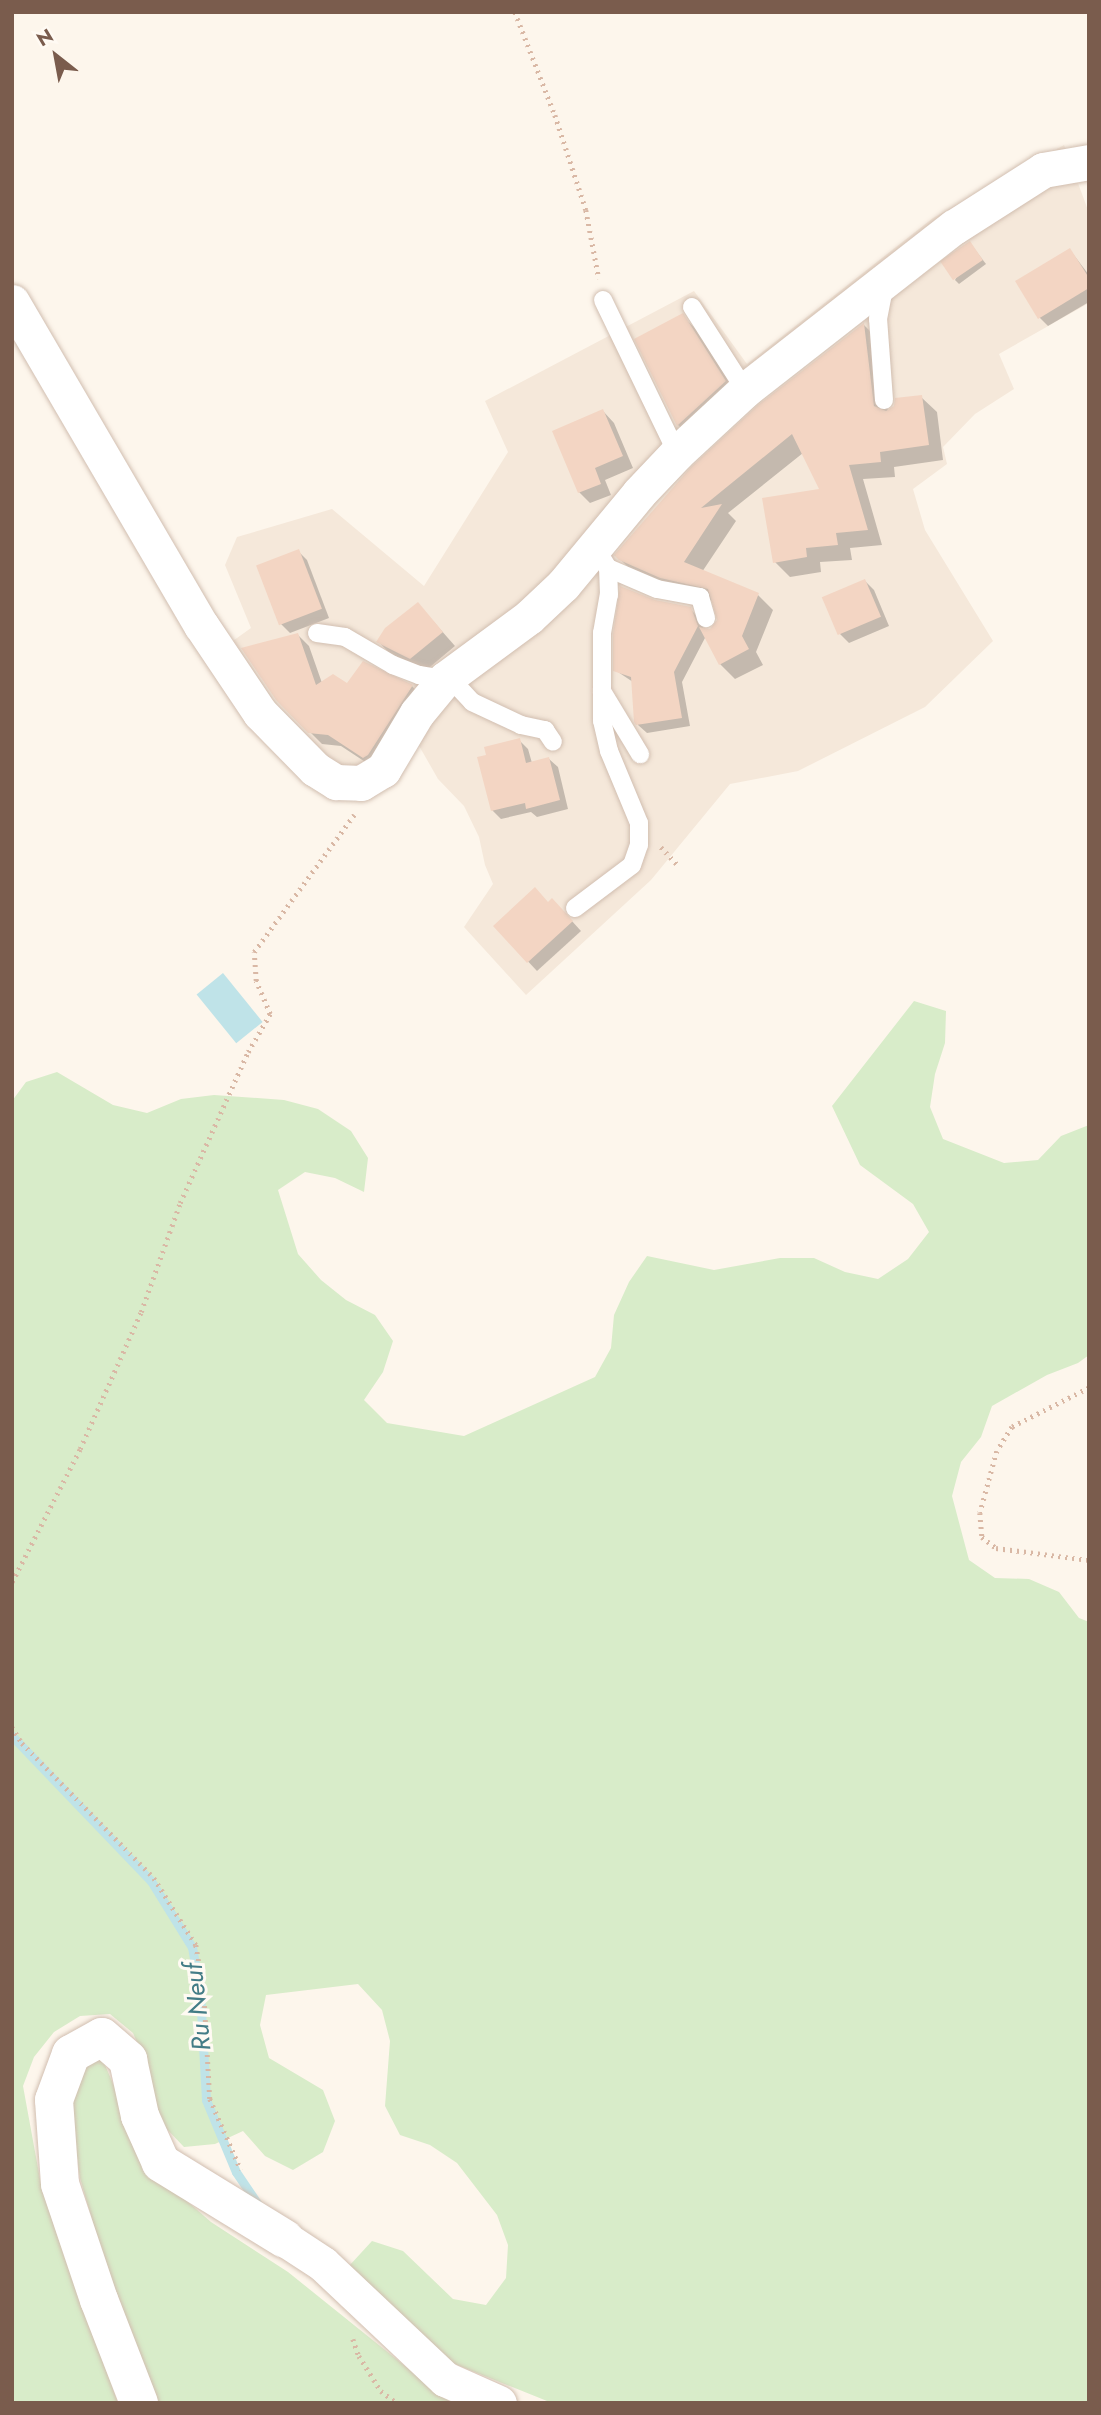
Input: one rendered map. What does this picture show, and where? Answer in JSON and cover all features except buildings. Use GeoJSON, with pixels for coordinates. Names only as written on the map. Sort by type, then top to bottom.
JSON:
{"type":"FeatureCollection","features":[{"type":"Feature","properties":{"kind":"street"},"geometry":{"type":"LineString","coordinates":[[12,302],[201,625],[260,713],[315,769],[336,782],[361,783],[383,770],[417,713],[447,677],[529,617],[564,585],[602,558],[677,453],[745,390],[954,227],[1043,170],[1089,162]]}},
{"type":"Feature","properties":{"kind":"street"},"geometry":{"type":"LineString","coordinates":[[139,2403],[99,2300],[60,2184],[54,2100],[71,2054],[102,2037],[128,2060],[140,2116],[161,2163],[323,2264],[445,2379],[499,2403]]}},
{"type":"Feature","properties":{"kind":"lane"},"geometry":{"type":"LineString","coordinates":[[884,400],[878,319],[887,278]]}},
{"type":"Feature","properties":{"kind":"lane"},"geometry":{"type":"LineString","coordinates":[[603,300],[677,453]]}},
{"type":"Feature","properties":{"kind":"lane"},"geometry":{"type":"LineString","coordinates":[[692,307],[745,390]]}},
{"type":"Feature","properties":{"kind":"lane"},"geometry":{"type":"LineString","coordinates":[[602,558],[657,589],[700,597],[706,618]]}},
{"type":"Feature","properties":{"kind":"lane"},"geometry":{"type":"LineString","coordinates":[[575,908],[632,864],[639,845],[639,823],[609,751],[602,722],[602,633],[609,595],[602,558]]}},
{"type":"Feature","properties":{"kind":"lane"},"geometry":{"type":"LineString","coordinates":[[317,633],[345,637],[393,666],[419,675],[447,677],[472,702],[521,725],[545,730],[553,742]]}},
{"type":"Feature","properties":{"kind":"lane"},"geometry":{"type":"LineString","coordinates":[[600,688],[640,754]]}},
{"type":"Feature","properties":{"kind":"path"},"geometry":{"type":"LineString","coordinates":[[515,12],[555,115],[586,210],[603,300]]}},
{"type":"Feature","properties":{"kind":"path"},"geometry":{"type":"LineString","coordinates":[[12,1582],[80,1449],[141,1312],[180,1203],[248,1052],[271,1014],[256,981],[254,952],[330,852],[383,770]]}},
{"type":"Feature","properties":{"kind":"path"},"geometry":{"type":"LineString","coordinates":[[1089,1388],[1013,1427],[997,1451],[981,1513],[982,1537],[996,1548],[1089,1560]]}},
{"type":"Feature","properties":{"kind":"path"},"geometry":{"type":"LineString","coordinates":[[12,1727],[22,1743],[154,1878],[196,1945],[204,1992],[210,2099],[248,2181]]}},
{"type":"Feature","properties":{"kind":"shaded area"},"geometry":{"type":"Polygon","coordinates":[[[1064,145],[1089,213],[1089,303],[999,354],[1014,389],[975,414],[943,447],[947,464],[913,489],[925,530],[993,641],[925,707],[798,771],[730,784],[651,880],[526,995],[464,927],[493,884],[485,865],[479,837],[464,806],[438,779],[418,744],[352,796],[209,658],[251,628],[225,565],[237,537],[332,509],[424,586],[508,452],[485,401],[694,291],[747,364],[933,218],[1064,145]]]}},
{"type":"Feature","properties":{"kind":"green space"},"geometry":{"type":"Polygon","coordinates":[[[914,1001],[946,1011],[945,1043],[935,1074],[930,1107],[943,1139],[1004,1163],[1038,1160],[1061,1136],[1089,1125],[1089,1355],[992,1406],[981,1437],[961,1462],[952,1496],[969,1560],[995,1578],[1029,1579],[1059,1592],[1079,1618],[1089,1622],[1089,2403],[552,2403],[440,2358],[349,2266],[372,2241],[403,2251],[453,2299],[486,2305],[506,2278],[508,2245],[497,2215],[457,2163],[430,2145],[400,2135],[385,2106],[390,2041],[382,2010],[358,1984],[266,1995],[260,2025],[269,2058],[323,2090],[335,2121],[323,2152],[293,2170],[265,2156],[243,2131],[215,2144],[184,2147],[161,2123],[146,2063],[133,2033],[110,2014],[80,2016],[54,2032],[34,2057],[23,2086],[42,2190],[118,2403],[12,2403],[12,1101],[26,1082],[57,1072],[113,1105],[147,1113],[181,1099],[214,1095],[284,1100],[318,1109],[351,1131],[368,1158],[364,1192],[335,1178],[305,1172],[278,1190],[298,1254],[321,1280],[346,1300],[375,1315],[393,1341],[383,1372],[364,1400],[387,1423],[464,1436],[595,1377],[611,1348],[614,1315],[629,1282],[647,1256],[714,1270],[780,1258],[814,1258],[845,1272],[878,1279],[908,1259],[929,1232],[913,1204],[860,1165],[832,1106],[914,1001]]]}},
{"type":"Feature","properties":{"kind":"green space"},"geometry":{"type":"Polygon","coordinates":[[[102,2058],[149,2168],[211,2222],[288,2272],[451,2403],[157,2403],[112,2288],[80,2178],[69,2098],[83,2065],[102,2058]]]}},
{"type":"Feature","properties":{"kind":"water"},"geometry":{"type":"Polygon","coordinates":[[[223,973],[263,1022],[236,1043],[197,994],[223,973]]]}},
{"type":"Feature","properties":{"kind":"waterway","name":"Ru Neuf"},"geometry":{"type":"LineString","coordinates":[[12,1736],[151,1881],[192,1947],[200,1992],[206,2100],[236,2172],[259,2206]]}}]}
